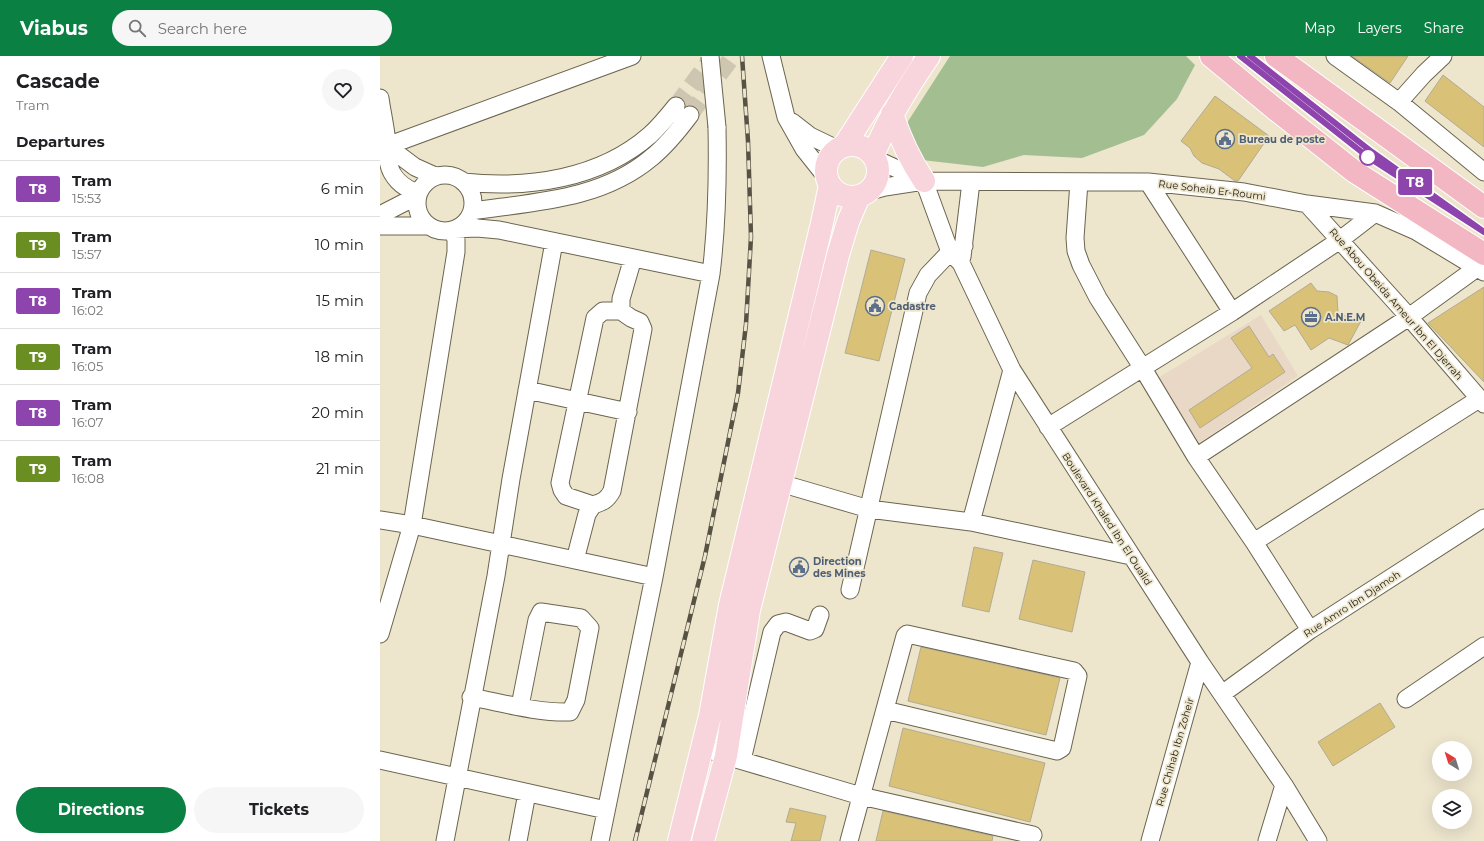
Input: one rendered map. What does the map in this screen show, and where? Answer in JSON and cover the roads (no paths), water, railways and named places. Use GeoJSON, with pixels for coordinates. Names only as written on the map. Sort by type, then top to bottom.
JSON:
{"type":"FeatureCollection","features":[{"type":"Feature","properties":{"kind":"highway"},"geometry":{"type":"LineString","coordinates":[[1211,56],[1274,109],[1355,172],[1482,264]]}},
{"type":"Feature","properties":{"kind":"highway"},"geometry":{"type":"LineString","coordinates":[[1276,56],[1484,207]]}},
{"type":"Feature","properties":{"kind":"main road"},"geometry":{"type":"LineString","coordinates":[[841,148],[902,56]]}},
{"type":"Feature","properties":{"kind":"main road"},"geometry":{"type":"LineString","coordinates":[[874,157],[892,114],[901,97],[929,56]]}},
{"type":"Feature","properties":{"kind":"main road"},"geometry":{"type":"LineString","coordinates":[[892,114],[902,142],[924,181]]}},
{"type":"Feature","properties":{"kind":"main road"},"geometry":{"type":"LineString","coordinates":[[679,841],[710,716],[730,605],[822,222],[828,182],[826,170],[827,162],[831,155],[841,148],[852,145],[860,146],[868,150],[874,157],[878,173],[872,187],[863,194],[851,197],[843,195],[836,191],[828,182]]}},
{"type":"Feature","properties":{"kind":"main road"},"geometry":{"type":"LineString","coordinates":[[703,841],[734,758],[749,610],[780,483],[838,255],[848,222],[863,194]]}},
{"type":"Feature","properties":{"kind":"street"},"geometry":{"type":"LineString","coordinates":[[387,146],[632,56]]}},
{"type":"Feature","properties":{"kind":"street"},"geometry":{"type":"LineString","coordinates":[[600,841],[654,577],[712,274],[717,208],[717,127],[710,56]]}},
{"type":"Feature","properties":{"kind":"street"},"geometry":{"type":"LineString","coordinates":[[771,56],[786,116],[804,149],[828,182]]}},
{"type":"Feature","properties":{"kind":"street"},"geometry":{"type":"LineString","coordinates":[[1335,56],[1399,102],[1484,172]]}},
{"type":"Feature","properties":{"kind":"street"},"geometry":{"type":"LineString","coordinates":[[1399,102],[1424,74],[1443,56]]}},
{"type":"Feature","properties":{"kind":"street"},"geometry":{"type":"LineString","coordinates":[[380,98],[388,162],[394,176],[404,187],[417,195]]}},
{"type":"Feature","properties":{"kind":"street"},"geometry":{"type":"LineString","coordinates":[[463,182],[495,184],[527,183],[567,176],[591,169],[614,160],[635,147],[651,135],[676,106]]}},
{"type":"Feature","properties":{"kind":"street"},"geometry":{"type":"LineString","coordinates":[[471,213],[572,197],[600,188],[626,176],[651,159],[672,139],[690,116]]}},
{"type":"Feature","properties":{"kind":"street"},"geometry":{"type":"LineString","coordinates":[[786,116],[810,136],[841,148]]}},
{"type":"Feature","properties":{"kind":"street"},"geometry":{"type":"LineString","coordinates":[[387,146],[415,167],[435,176]]}},
{"type":"Feature","properties":{"kind":"street","name":"Rue Soheib Er-Roumi"},"geometry":{"type":"LineString","coordinates":[[874,157],[924,181]]}},
{"type":"Feature","properties":{"kind":"street"},"geometry":{"type":"LineString","coordinates":[[380,215],[417,195],[425,183],[435,176],[445,174],[455,176],[463,182],[469,188],[472,195],[473,203],[471,213],[466,221],[454,229]]}},
{"type":"Feature","properties":{"kind":"street","name":"Rue Soheib Er-Roumi"},"geometry":{"type":"LineString","coordinates":[[863,194],[885,187],[924,181],[1148,182],[1244,192],[1307,204],[1375,213],[1416,231],[1482,264]]}},
{"type":"Feature","properties":{"kind":"street","name":"Boulevard Khaled Ibn El Oualid"},"geometry":{"type":"LineString","coordinates":[[924,181],[1012,370],[1200,662],[1284,785],[1318,841]]}},
{"type":"Feature","properties":{"kind":"street"},"geometry":{"type":"LineString","coordinates":[[850,590],[870,509],[918,293],[928,275],[958,253],[971,182]]}},
{"type":"Feature","properties":{"kind":"street"},"geometry":{"type":"LineString","coordinates":[[1079,182],[1074,238],[1076,251],[1081,265],[1098,298],[1142,367],[1196,457],[1254,542],[1310,630]]}},
{"type":"Feature","properties":{"kind":"street"},"geometry":{"type":"LineString","coordinates":[[1148,182],[1232,312]]}},
{"type":"Feature","properties":{"kind":"street"},"geometry":{"type":"LineString","coordinates":[[417,195],[416,205],[422,221],[436,230],[445,231],[477,228],[499,230],[712,274]]}},
{"type":"Feature","properties":{"kind":"street","name":"Rue Abou Obeida Ameur Ibn El Djerrah"},"geometry":{"type":"LineString","coordinates":[[1307,204],[1409,317],[1482,402]]}},
{"type":"Feature","properties":{"kind":"street"},"geometry":{"type":"LineString","coordinates":[[471,213],[484,223],[499,230]]}},
{"type":"Feature","properties":{"kind":"street"},"geometry":{"type":"LineString","coordinates":[[1048,427],[1232,312],[1340,240],[1375,213]]}},
{"type":"Feature","properties":{"kind":"street"},"geometry":{"type":"LineString","coordinates":[[380,226],[429,226]]}},
{"type":"Feature","properties":{"kind":"street"},"geometry":{"type":"LineString","coordinates":[[380,634],[412,525],[456,252],[454,229]]}},
{"type":"Feature","properties":{"kind":"street"},"geometry":{"type":"LineString","coordinates":[[444,841],[501,544],[511,479],[554,242]]}},
{"type":"Feature","properties":{"kind":"street"},"geometry":{"type":"LineString","coordinates":[[621,311],[621,299],[632,258]]}},
{"type":"Feature","properties":{"kind":"street"},"geometry":{"type":"LineString","coordinates":[[1196,457],[1409,317],[1482,264]]}},
{"type":"Feature","properties":{"kind":"street"},"geometry":{"type":"LineString","coordinates":[[603,311],[621,311],[640,322],[644,329],[612,491],[608,499],[602,503],[593,505],[566,496],[560,483],[595,318],[603,311]]}},
{"type":"Feature","properties":{"kind":"street"},"geometry":{"type":"LineString","coordinates":[[971,522],[1012,370]]}},
{"type":"Feature","properties":{"kind":"street"},"geometry":{"type":"LineString","coordinates":[[527,390],[628,412]]}},
{"type":"Feature","properties":{"kind":"street"},"geometry":{"type":"LineString","coordinates":[[1254,542],[1482,402]]}},
{"type":"Feature","properties":{"kind":"street"},"geometry":{"type":"LineString","coordinates":[[780,483],[870,509],[971,522],[1131,556]]}},
{"type":"Feature","properties":{"kind":"street"},"geometry":{"type":"LineString","coordinates":[[575,560],[587,514],[593,505]]}},
{"type":"Feature","properties":{"kind":"street","name":"Rue Amro Ibn Djamoh"},"geometry":{"type":"LineString","coordinates":[[1222,694],[1310,630],[1484,518]]}},
{"type":"Feature","properties":{"kind":"street"},"geometry":{"type":"LineString","coordinates":[[380,520],[412,525],[654,577]]}},
{"type":"Feature","properties":{"kind":"street"},"geometry":{"type":"LineString","coordinates":[[472,697],[520,706],[554,712],[570,712],[576,700],[590,628],[581,618],[541,612],[537,620],[520,706]]}},
{"type":"Feature","properties":{"kind":"street"},"geometry":{"type":"LineString","coordinates":[[734,758],[772,632],[778,624],[786,622],[810,631],[814,628],[820,615]]}},
{"type":"Feature","properties":{"kind":"street"},"geometry":{"type":"LineString","coordinates":[[849,841],[905,636],[908,634],[1074,671],[1078,676],[1062,748],[1058,751],[885,710]]}},
{"type":"Feature","properties":{"kind":"street"},"geometry":{"type":"LineString","coordinates":[[1406,699],[1484,646]]}},
{"type":"Feature","properties":{"kind":"street","name":"Rue Chihab Ibn Zoheir"},"geometry":{"type":"LineString","coordinates":[[1150,841],[1200,662]]}},
{"type":"Feature","properties":{"kind":"street"},"geometry":{"type":"LineString","coordinates":[[703,746],[734,758],[861,796],[1033,835]]}},
{"type":"Feature","properties":{"kind":"street"},"geometry":{"type":"LineString","coordinates":[[380,760],[606,810]]}},
{"type":"Feature","properties":{"kind":"street"},"geometry":{"type":"LineString","coordinates":[[1267,841],[1284,785]]}},
{"type":"Feature","properties":{"kind":"street"},"geometry":{"type":"LineString","coordinates":[[518,841],[527,793]]}},
{"type":"Feature","properties":{"kind":"tunnel"},"geometry":{"type":"LineString","coordinates":[[676,106],[713,56]]}},
{"type":"Feature","properties":{"kind":"tunnel"},"geometry":{"type":"LineString","coordinates":[[690,115],[733,56]]}},
{"type":"Feature","properties":{"kind":"tram line"},"geometry":{"type":"LineString","coordinates":[[1240,56],[1368,157],[1484,232]]}},
{"type":"Feature","properties":{"kind":"tram line","name":"T8"},"geometry":{"type":"LineString","coordinates":[[1240,56],[1368,157],[1484,232],[1372,152],[1276,78],[1250,56]]}},
{"type":"Feature","properties":{"kind":"tram line"},"geometry":{"type":"LineString","coordinates":[[1249,56],[1385,161]]}},
{"type":"Feature","properties":{"kind":"railway"},"geometry":{"type":"LineString","coordinates":[[635,841],[705,556],[738,393],[746,324],[751,237],[748,141],[742,56]]}},
{"type":"Feature","properties":{"kind":"place","name":"Bureau de poste"},"geometry":{"type":"Point","coordinates":[1225,139]}},
{"type":"Feature","properties":{"kind":"place","name":"Cadastre"},"geometry":{"type":"Point","coordinates":[875,306]}},
{"type":"Feature","properties":{"kind":"place","name":"A.N.E.M"},"geometry":{"type":"Point","coordinates":[1311,317]}},
{"type":"Feature","properties":{"kind":"place","name":"Direction des Mines"},"geometry":{"type":"Point","coordinates":[799,567]}}]}
